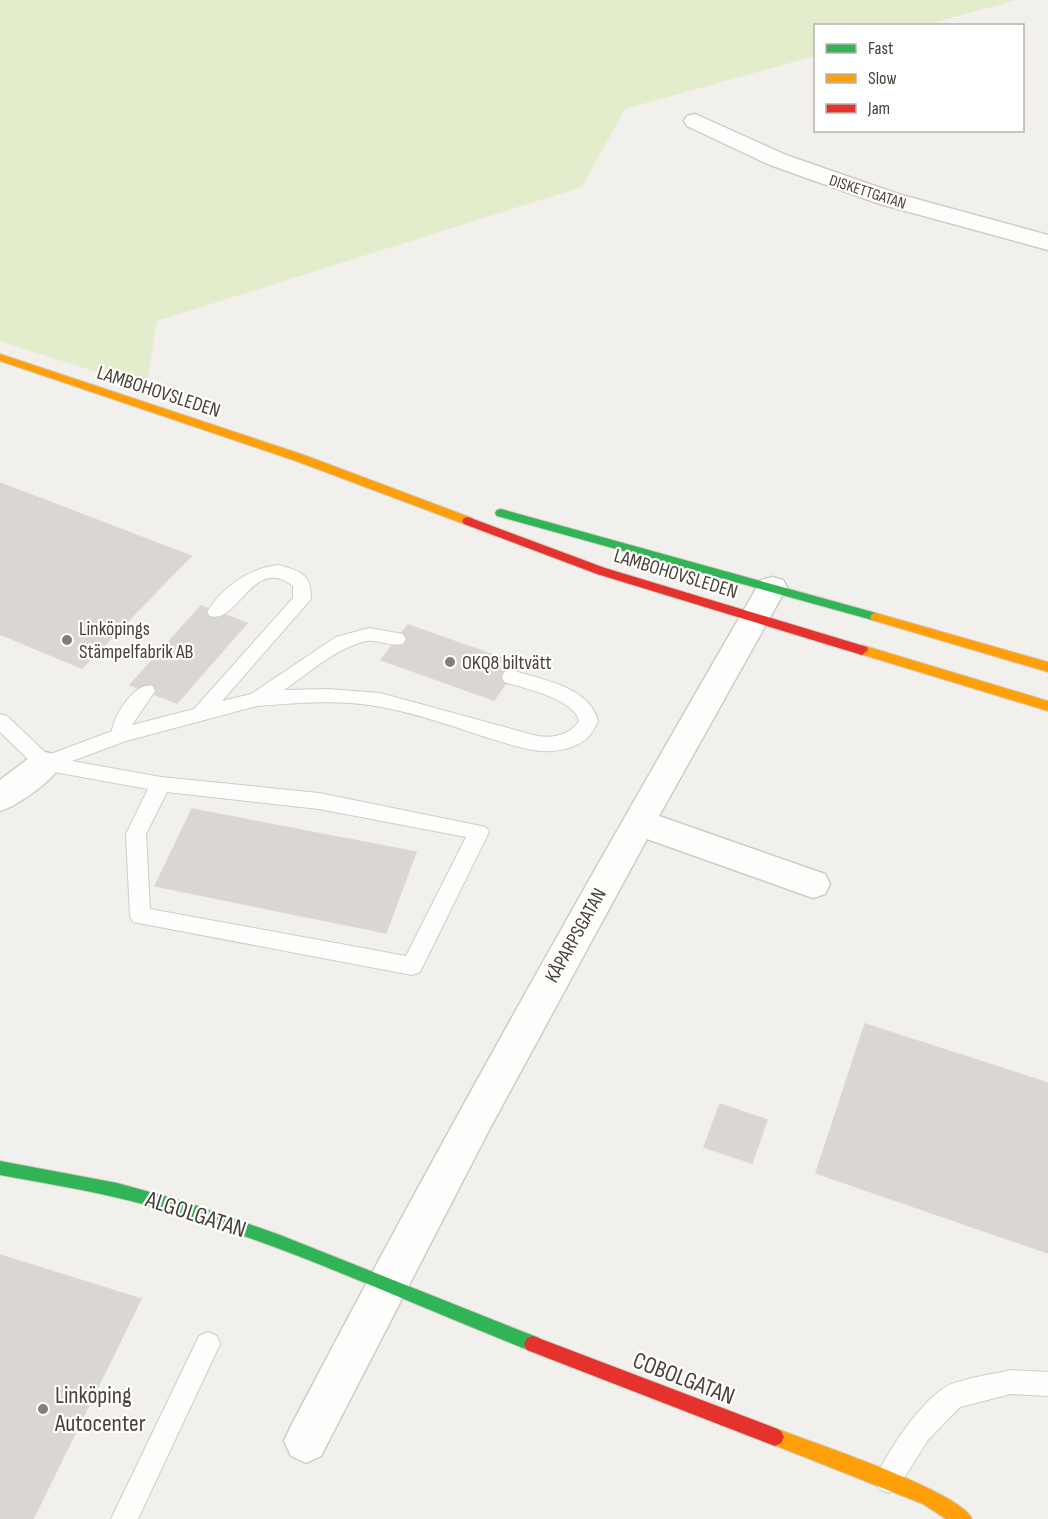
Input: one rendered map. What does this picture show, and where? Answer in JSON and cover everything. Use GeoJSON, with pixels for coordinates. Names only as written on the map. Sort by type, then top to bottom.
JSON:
{"type":"FeatureCollection","features":[{"type":"Feature","properties":{"kind":"main road","name":"LAMBOHOVSLEDEN"},"geometry":{"type":"LineString","coordinates":[[2,359],[300,459],[601,571],[1048,706]]}},
{"type":"Feature","properties":{"kind":"main road","name":"LAMBOHOVSLEDEN"},"geometry":{"type":"LineString","coordinates":[[300,459],[450,499]]}},
{"type":"Feature","properties":{"kind":"main road","name":"LAMBOHOVSLEDEN"},"geometry":{"type":"LineString","coordinates":[[484,509],[772,587],[1048,668]]}},
{"type":"Feature","properties":{"kind":"main road","name":"ALGOLGATAN"},"geometry":{"type":"LineString","coordinates":[[0,1168],[110,1188],[184,1208],[250,1231],[385,1286]]}},
{"type":"Feature","properties":{"kind":"main road","name":"COBOLGATAN"},"geometry":{"type":"LineString","coordinates":[[385,1286],[888,1480],[929,1497],[963,1519]]}},
{"type":"Feature","properties":{"kind":"street","name":"DISKETTGATAN"},"geometry":{"type":"LineString","coordinates":[[694,121],[778,160],[889,199],[1048,243]]}},
{"type":"Feature","properties":{"kind":"street","name":"KÅPARPSGATAN"},"geometry":{"type":"LineString","coordinates":[[306,1442],[385,1286],[638,822],[772,587]]}},
{"type":"Feature","properties":{"kind":"street"},"geometry":{"type":"LineString","coordinates":[[0,798],[45,764]]}},
{"type":"Feature","properties":{"kind":"street"},"geometry":{"type":"LineString","coordinates":[[638,822],[813,884]]}},
{"type":"Feature","properties":{"kind":"lane"},"geometry":{"type":"LineString","coordinates":[[201,713],[302,600],[302,584],[296,578],[277,571],[264,573],[251,578],[216,612]]}},
{"type":"Feature","properties":{"kind":"lane"},"geometry":{"type":"LineString","coordinates":[[257,699],[343,642],[369,634],[397,639]]}},
{"type":"Feature","properties":{"kind":"lane"},"geometry":{"type":"LineString","coordinates":[[45,764],[121,735],[201,713],[257,699],[319,694],[358,696],[399,704],[509,738],[542,744],[564,743],[580,735],[589,724],[590,715],[583,706],[572,699],[511,676]]}},
{"type":"Feature","properties":{"kind":"lane"},"geometry":{"type":"LineString","coordinates":[[121,735],[123,720],[146,691]]}},
{"type":"Feature","properties":{"kind":"lane"},"geometry":{"type":"LineString","coordinates":[[0,721],[45,764],[161,784],[319,801],[479,831],[412,966],[140,916],[136,834],[161,784]]}},
{"type":"Feature","properties":{"kind":"lane"},"geometry":{"type":"LineString","coordinates":[[124,1519],[208,1344]]}},
{"type":"Feature","properties":{"kind":"lane"},"geometry":{"type":"LineString","coordinates":[[888,1480],[919,1431],[953,1396],[1011,1382],[1048,1384]]}},
{"type":"Feature","properties":{"kind":"green space"},"geometry":{"type":"Polygon","coordinates":[[[0,0],[1017,0],[929,24],[814,24],[814,56],[625,109],[582,187],[157,321],[146,388],[0,341],[0,0]]]}},
{"type":"Feature","properties":{"kind":"building"},"geometry":{"type":"Polygon","coordinates":[[[0,483],[191,556],[82,668],[0,634],[0,483]]]}},
{"type":"Feature","properties":{"kind":"building"},"geometry":{"type":"Polygon","coordinates":[[[201,606],[247,623],[177,703],[130,685],[201,606]]]}},
{"type":"Feature","properties":{"kind":"building","name":"OKQ8 biltvätt"},"geometry":{"type":"Polygon","coordinates":[[[408,625],[519,664],[494,700],[381,660],[408,625]]]}},
{"type":"Feature","properties":{"kind":"building"},"geometry":{"type":"Polygon","coordinates":[[[192,809],[416,852],[386,933],[155,886],[192,809]]]}},
{"type":"Feature","properties":{"kind":"building"},"geometry":{"type":"Polygon","coordinates":[[[865,1024],[1048,1083],[1048,1253],[816,1173],[865,1024]]]}},
{"type":"Feature","properties":{"kind":"building"},"geometry":{"type":"Polygon","coordinates":[[[720,1104],[767,1120],[752,1163],[704,1147],[720,1104]]]}},
{"type":"Feature","properties":{"kind":"building","name":"Linköping Autocenter"},"geometry":{"type":"Polygon","coordinates":[[[0,1255],[141,1299],[33,1519],[0,1519],[0,1255]]]}},
{"type":"Feature","properties":{"kind":"traffic: fast"},"geometry":{"type":"LineString","coordinates":[[501,513],[876,617]]}},
{"type":"Feature","properties":{"kind":"traffic: fast"},"geometry":{"type":"LineString","coordinates":[[0,1168],[117,1190],[186,1209],[274,1240],[533,1344]]}},
{"type":"Feature","properties":{"kind":"traffic: slow"},"geometry":{"type":"LineString","coordinates":[[0,357],[300,458],[468,521]]}},
{"type":"Feature","properties":{"kind":"traffic: slow"},"geometry":{"type":"LineString","coordinates":[[876,617],[1048,667]]}},
{"type":"Feature","properties":{"kind":"traffic: slow"},"geometry":{"type":"LineString","coordinates":[[862,650],[1048,706]]}},
{"type":"Feature","properties":{"kind":"traffic: slow"},"geometry":{"type":"LineString","coordinates":[[775,1437],[929,1497],[963,1519]]}},
{"type":"Feature","properties":{"kind":"traffic: jam"},"geometry":{"type":"LineString","coordinates":[[468,521],[601,571],[862,650]]}},
{"type":"Feature","properties":{"kind":"traffic: jam"},"geometry":{"type":"LineString","coordinates":[[533,1344],[775,1437]]}},
{"type":"Feature","properties":{"kind":"place","name":"Linköpings Stämpelfabrik AB"},"geometry":{"type":"Point","coordinates":[67,640]}},
{"type":"Feature","properties":{"kind":"place","name":"OKQ8 biltvätt"},"geometry":{"type":"Point","coordinates":[450,662]}},
{"type":"Feature","properties":{"kind":"place","name":"Linköping Autocenter"},"geometry":{"type":"Point","coordinates":[43,1409]}}]}
